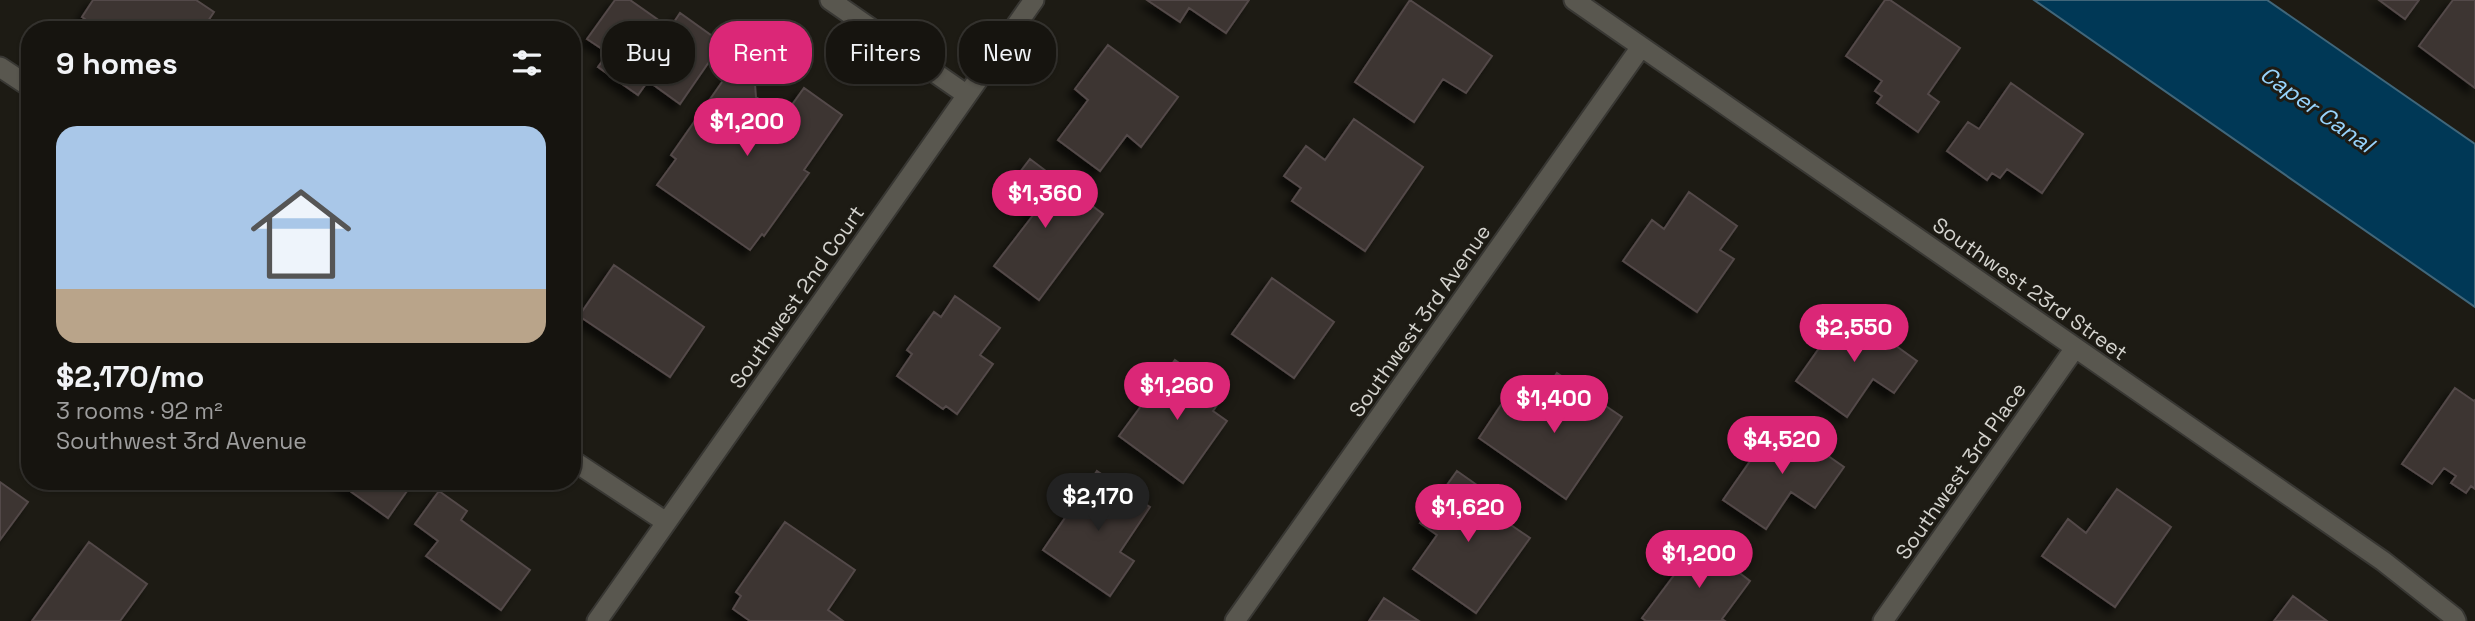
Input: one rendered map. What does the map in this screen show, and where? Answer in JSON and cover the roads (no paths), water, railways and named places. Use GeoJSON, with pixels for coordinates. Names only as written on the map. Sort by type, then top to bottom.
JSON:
{"type":"FeatureCollection","features":[{"type":"Feature","properties":{"kind":"street"},"geometry":{"type":"LineString","coordinates":[[830,0],[967,96]]}},
{"type":"Feature","properties":{"kind":"street","name":"Southwest 2nd Court"},"geometry":{"type":"LineString","coordinates":[[597,621],[1034,0]]}},
{"type":"Feature","properties":{"kind":"street","name":"Southwest 23rd Street"},"geometry":{"type":"LineString","coordinates":[[1574,0],[2383,561],[2456,621]]}},
{"type":"Feature","properties":{"kind":"street","name":"Southwest 3rd Avenue"},"geometry":{"type":"LineString","coordinates":[[1235,621],[1641,47]]}},
{"type":"Feature","properties":{"kind":"street"},"geometry":{"type":"LineString","coordinates":[[0,67],[21,82]]}},
{"type":"Feature","properties":{"kind":"street","name":"Southwest 3rd Place"},"geometry":{"type":"LineString","coordinates":[[1883,621],[2076,348]]}},
{"type":"Feature","properties":{"kind":"street"},"geometry":{"type":"LineString","coordinates":[[581,466],[666,522]]}},
{"type":"Feature","properties":{"kind":"water","name":"Caper Canal"},"geometry":{"type":"Polygon","coordinates":[[[2034,0],[2267,0],[2475,144],[2475,307],[2034,0]]]}}]}
